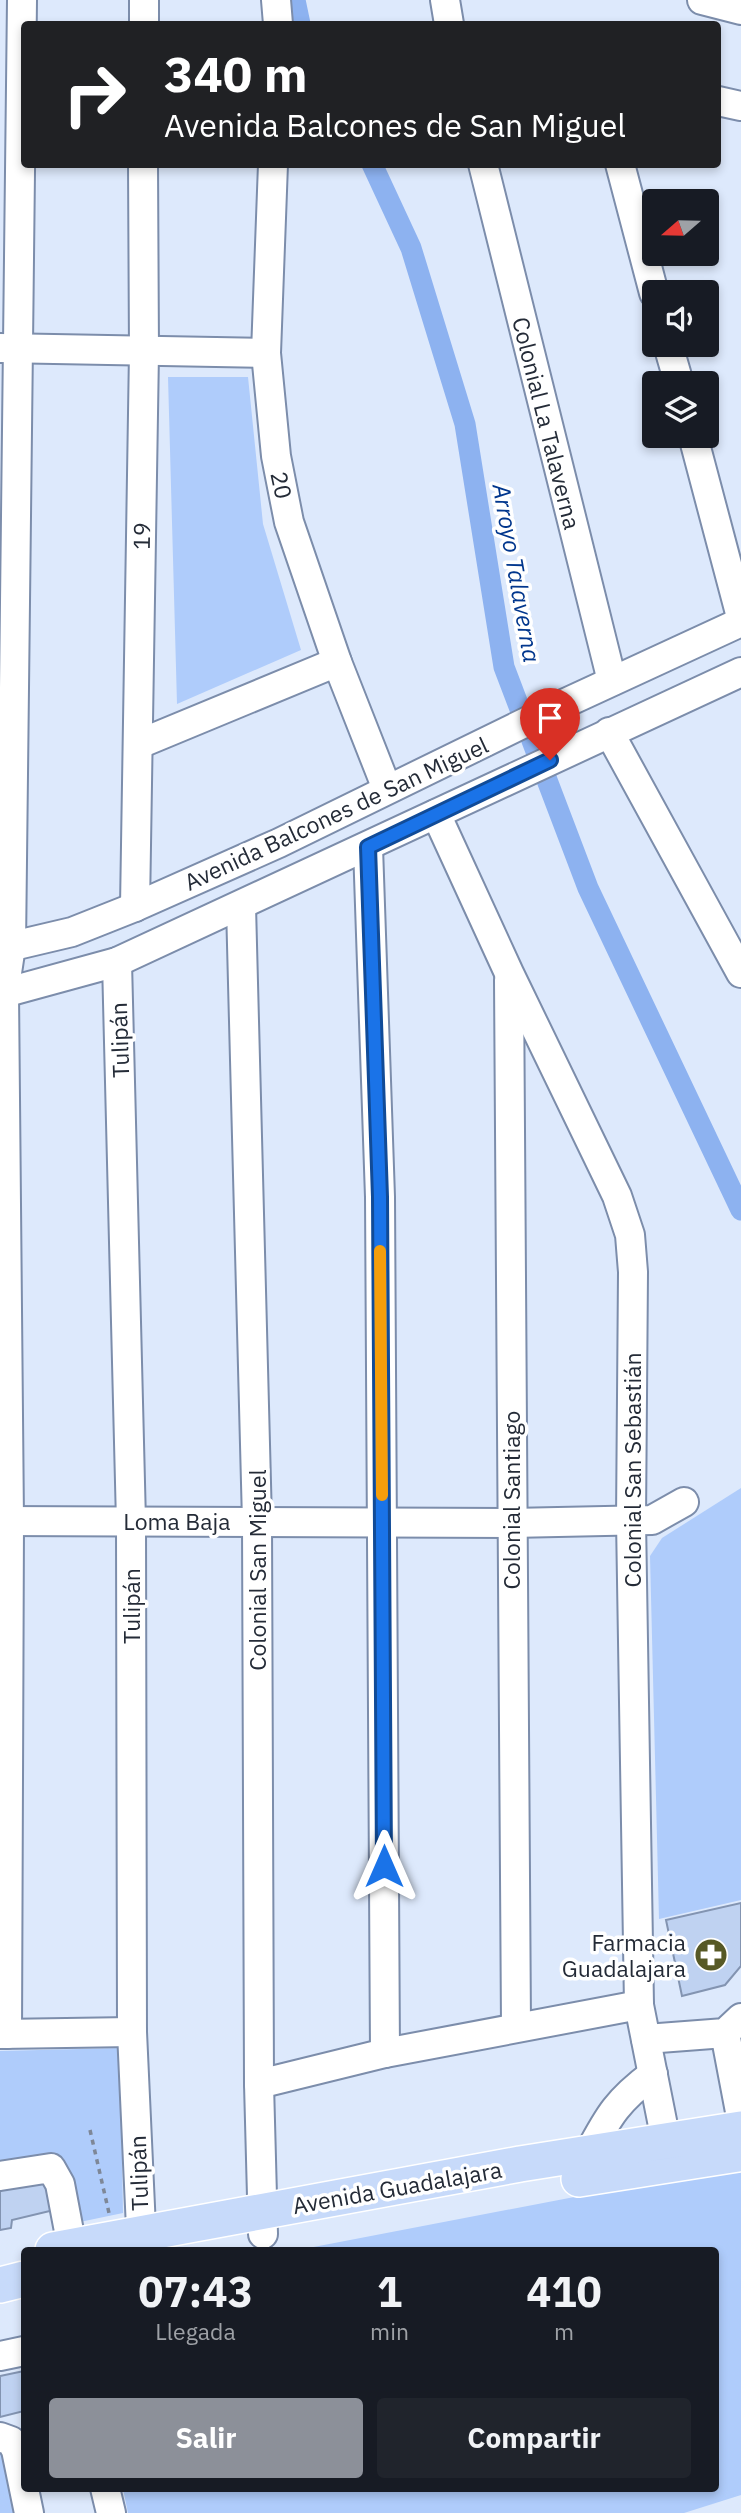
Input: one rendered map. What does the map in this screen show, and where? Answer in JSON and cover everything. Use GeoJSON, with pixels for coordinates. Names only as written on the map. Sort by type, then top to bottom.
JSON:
{"type":"FeatureCollection","features":[{"type":"Feature","properties":{"kind":"main road","name":"Avenida Guadalajara"},"geometry":{"type":"LineString","coordinates":[[85,2247],[141,2242],[488,2193],[668,2153],[741,2129]]}},
{"type":"Feature","properties":{"kind":"main road","name":"Avenida Guadalajara"},"geometry":{"type":"LineString","coordinates":[[183,2247],[263,2223],[589,2153],[741,2153]]}},
{"type":"Feature","properties":{"kind":"main road"},"geometry":{"type":"LineString","coordinates":[[0,2261],[21,2257]]}},
{"type":"Feature","properties":{"kind":"main road"},"geometry":{"type":"LineString","coordinates":[[0,2285],[21,2280]]}},
{"type":"Feature","properties":{"kind":"street"},"geometry":{"type":"LineString","coordinates":[[21,21],[22,0]]}},
{"type":"Feature","properties":{"kind":"street"},"geometry":{"type":"LineString","coordinates":[[144,0],[144,21]]}},
{"type":"Feature","properties":{"kind":"street"},"geometry":{"type":"LineString","coordinates":[[276,0],[278,21]]}},
{"type":"Feature","properties":{"kind":"street"},"geometry":{"type":"LineString","coordinates":[[445,0],[448,21]]}},
{"type":"Feature","properties":{"kind":"street"},"geometry":{"type":"LineString","coordinates":[[702,0],[741,10]]}},
{"type":"Feature","properties":{"kind":"street"},"geometry":{"type":"LineString","coordinates":[[21,25],[8,348],[6,947],[2,993],[3,2034],[132,2032]]}},
{"type":"Feature","properties":{"kind":"street"},"geometry":{"type":"LineString","coordinates":[[721,102],[741,106]]}},
{"type":"Feature","properties":{"kind":"street","name":"19"},"geometry":{"type":"LineString","coordinates":[[135,907],[144,352],[143,168]]}},
{"type":"Feature","properties":{"kind":"street","name":"20"},"geometry":{"type":"LineString","coordinates":[[273,168],[266,353],[276,456],[289,522],[337,662],[387,789]]}},
{"type":"Feature","properties":{"kind":"street","name":"Colonial La Talaverna"},"geometry":{"type":"LineString","coordinates":[[484,168],[612,681]]}},
{"type":"Feature","properties":{"kind":"street"},"geometry":{"type":"LineString","coordinates":[[621,168],[651,280]]}},
{"type":"Feature","properties":{"kind":"street"},"geometry":{"type":"LineString","coordinates":[[8,348],[266,353]]}},
{"type":"Feature","properties":{"kind":"street"},"geometry":{"type":"LineString","coordinates":[[696,448],[741,620]]}},
{"type":"Feature","properties":{"kind":"street","name":"Avenida Balcones de San Miguel"},"geometry":{"type":"LineString","coordinates":[[6,947],[72,932],[279,843],[741,620]]}},
{"type":"Feature","properties":{"kind":"street"},"geometry":{"type":"LineString","coordinates":[[138,744],[337,662]]}},
{"type":"Feature","properties":{"kind":"street","name":"Avenida Balcones de San Miguel"},"geometry":{"type":"LineString","coordinates":[[2,993],[117,962],[368,847],[598,737],[738,679]]}},
{"type":"Feature","properties":{"kind":"street"},"geometry":{"type":"LineString","coordinates":[[598,737],[741,973]]}},
{"type":"Feature","properties":{"kind":"street","name":"Colonial San Sebastián"},"geometry":{"type":"LineString","coordinates":[[436,814],[509,973],[617,1196],[630,1235],[633,1272],[631,1520],[639,2005],[668,2153]]}},
{"type":"Feature","properties":{"kind":"street"},"geometry":{"type":"LineString","coordinates":[[368,847],[380,1197],[385,2053]]}},
{"type":"Feature","properties":{"kind":"street","name":"Colonial San Miguel"},"geometry":{"type":"LineString","coordinates":[[241,906],[257,1521],[259,2084],[263,2223]]}},
{"type":"Feature","properties":{"kind":"street","name":"Tulipán"},"geometry":{"type":"LineString","coordinates":[[117,962],[131,1522],[132,2032],[141,2242]]}},
{"type":"Feature","properties":{"kind":"street","name":"Colonial Santiago"},"geometry":{"type":"LineString","coordinates":[[509,973],[516,2026]]}},
{"type":"Feature","properties":{"kind":"street","name":"Loma Baja"},"geometry":{"type":"LineString","coordinates":[[4,1521],[511,1523],[652,1520],[684,1502]]}},
{"type":"Feature","properties":{"kind":"street"},"geometry":{"type":"LineString","coordinates":[[259,2084],[385,2053],[516,2026],[639,2005]]}},
{"type":"Feature","properties":{"kind":"street"},"geometry":{"type":"LineString","coordinates":[[646,2039],[733,2025],[739,2097]]}},
{"type":"Feature","properties":{"kind":"street"},"geometry":{"type":"LineString","coordinates":[[589,2153],[610,2113],[653,2074]]}},
{"type":"Feature","properties":{"kind":"street"},"geometry":{"type":"LineString","coordinates":[[0,2176],[51,2168],[60,2184],[63,2247]]}},
{"type":"Feature","properties":{"kind":"street"},"geometry":{"type":"LineString","coordinates":[[0,2356],[21,2352]]}},
{"type":"Feature","properties":{"kind":"street"},"geometry":{"type":"LineString","coordinates":[[0,2437],[11,2441],[16,2450],[21,2474]]}},
{"type":"Feature","properties":{"kind":"street"},"geometry":{"type":"LineString","coordinates":[[25,2492],[29,2513]]}},
{"type":"Feature","properties":{"kind":"street"},"geometry":{"type":"LineString","coordinates":[[106,2492],[111,2513]]}},
{"type":"Feature","properties":{"kind":"path"},"geometry":{"type":"LineString","coordinates":[[90,2130],[110,2216]]}},
{"type":"Feature","properties":{"kind":"shaded area"},"geometry":{"type":"Polygon","coordinates":[[[168,377],[248,377],[263,524],[301,650],[177,704],[168,377]]]}},
{"type":"Feature","properties":{"kind":"shaded area"},"geometry":{"type":"Polygon","coordinates":[[[741,1488],[741,1900],[659,1919],[650,1556],[662,1538],[741,1488]]]}},
{"type":"Feature","properties":{"kind":"shaded area"},"geometry":{"type":"Polygon","coordinates":[[[120,2048],[123,2213],[75,2223],[62,2158],[0,2169],[0,2051],[120,2048]]]}},
{"type":"Feature","properties":{"kind":"shaded area"},"geometry":{"type":"Polygon","coordinates":[[[741,2165],[741,2495],[684,2513],[128,2513],[124,2492],[719,2492],[719,2247],[314,2247],[741,2165]]]}},
{"type":"Feature","properties":{"kind":"shaded area"},"geometry":{"type":"Polygon","coordinates":[[[0,2450],[3,2456],[17,2513],[0,2513],[0,2450]]]}},
{"type":"Feature","properties":{"kind":"building"},"geometry":{"type":"Polygon","coordinates":[[[741,1903],[741,1966],[725,1985],[682,1996],[666,1920],[741,1903]]]}},
{"type":"Feature","properties":{"kind":"building"},"geometry":{"type":"Polygon","coordinates":[[[47,2173],[54,2210],[12,2220],[11,2228],[0,2230],[0,2182],[47,2173]]]}},
{"type":"Feature","properties":{"kind":"building"},"geometry":{"type":"Polygon","coordinates":[[[21,2372],[21,2412],[0,2417],[0,2376],[21,2372]]]}},
{"type":"Feature","properties":{"kind":"waterway","name":"Arroyo Talaverna"},"geometry":{"type":"LineString","coordinates":[[295,0],[299,21]]}},
{"type":"Feature","properties":{"kind":"waterway","name":"Arroyo Talaverna"},"geometry":{"type":"LineString","coordinates":[[374,168],[411,248],[465,424],[504,667],[588,888],[741,1210]]}},
{"type":"Feature","properties":{"kind":"slow traffic"},"geometry":{"type":"LineString","coordinates":[[380,1251],[382,1495]]}},
{"type":"Feature","properties":{"kind":"place","name":"Farmacia Guadalajara"},"geometry":{"type":"Point","coordinates":[711,1955]}},
{"type":"Feature","properties":{"kind":"route"},"geometry":{"type":"LineString","coordinates":[[384,1866],[380,1197],[368,847],[550,760]]}}]}
